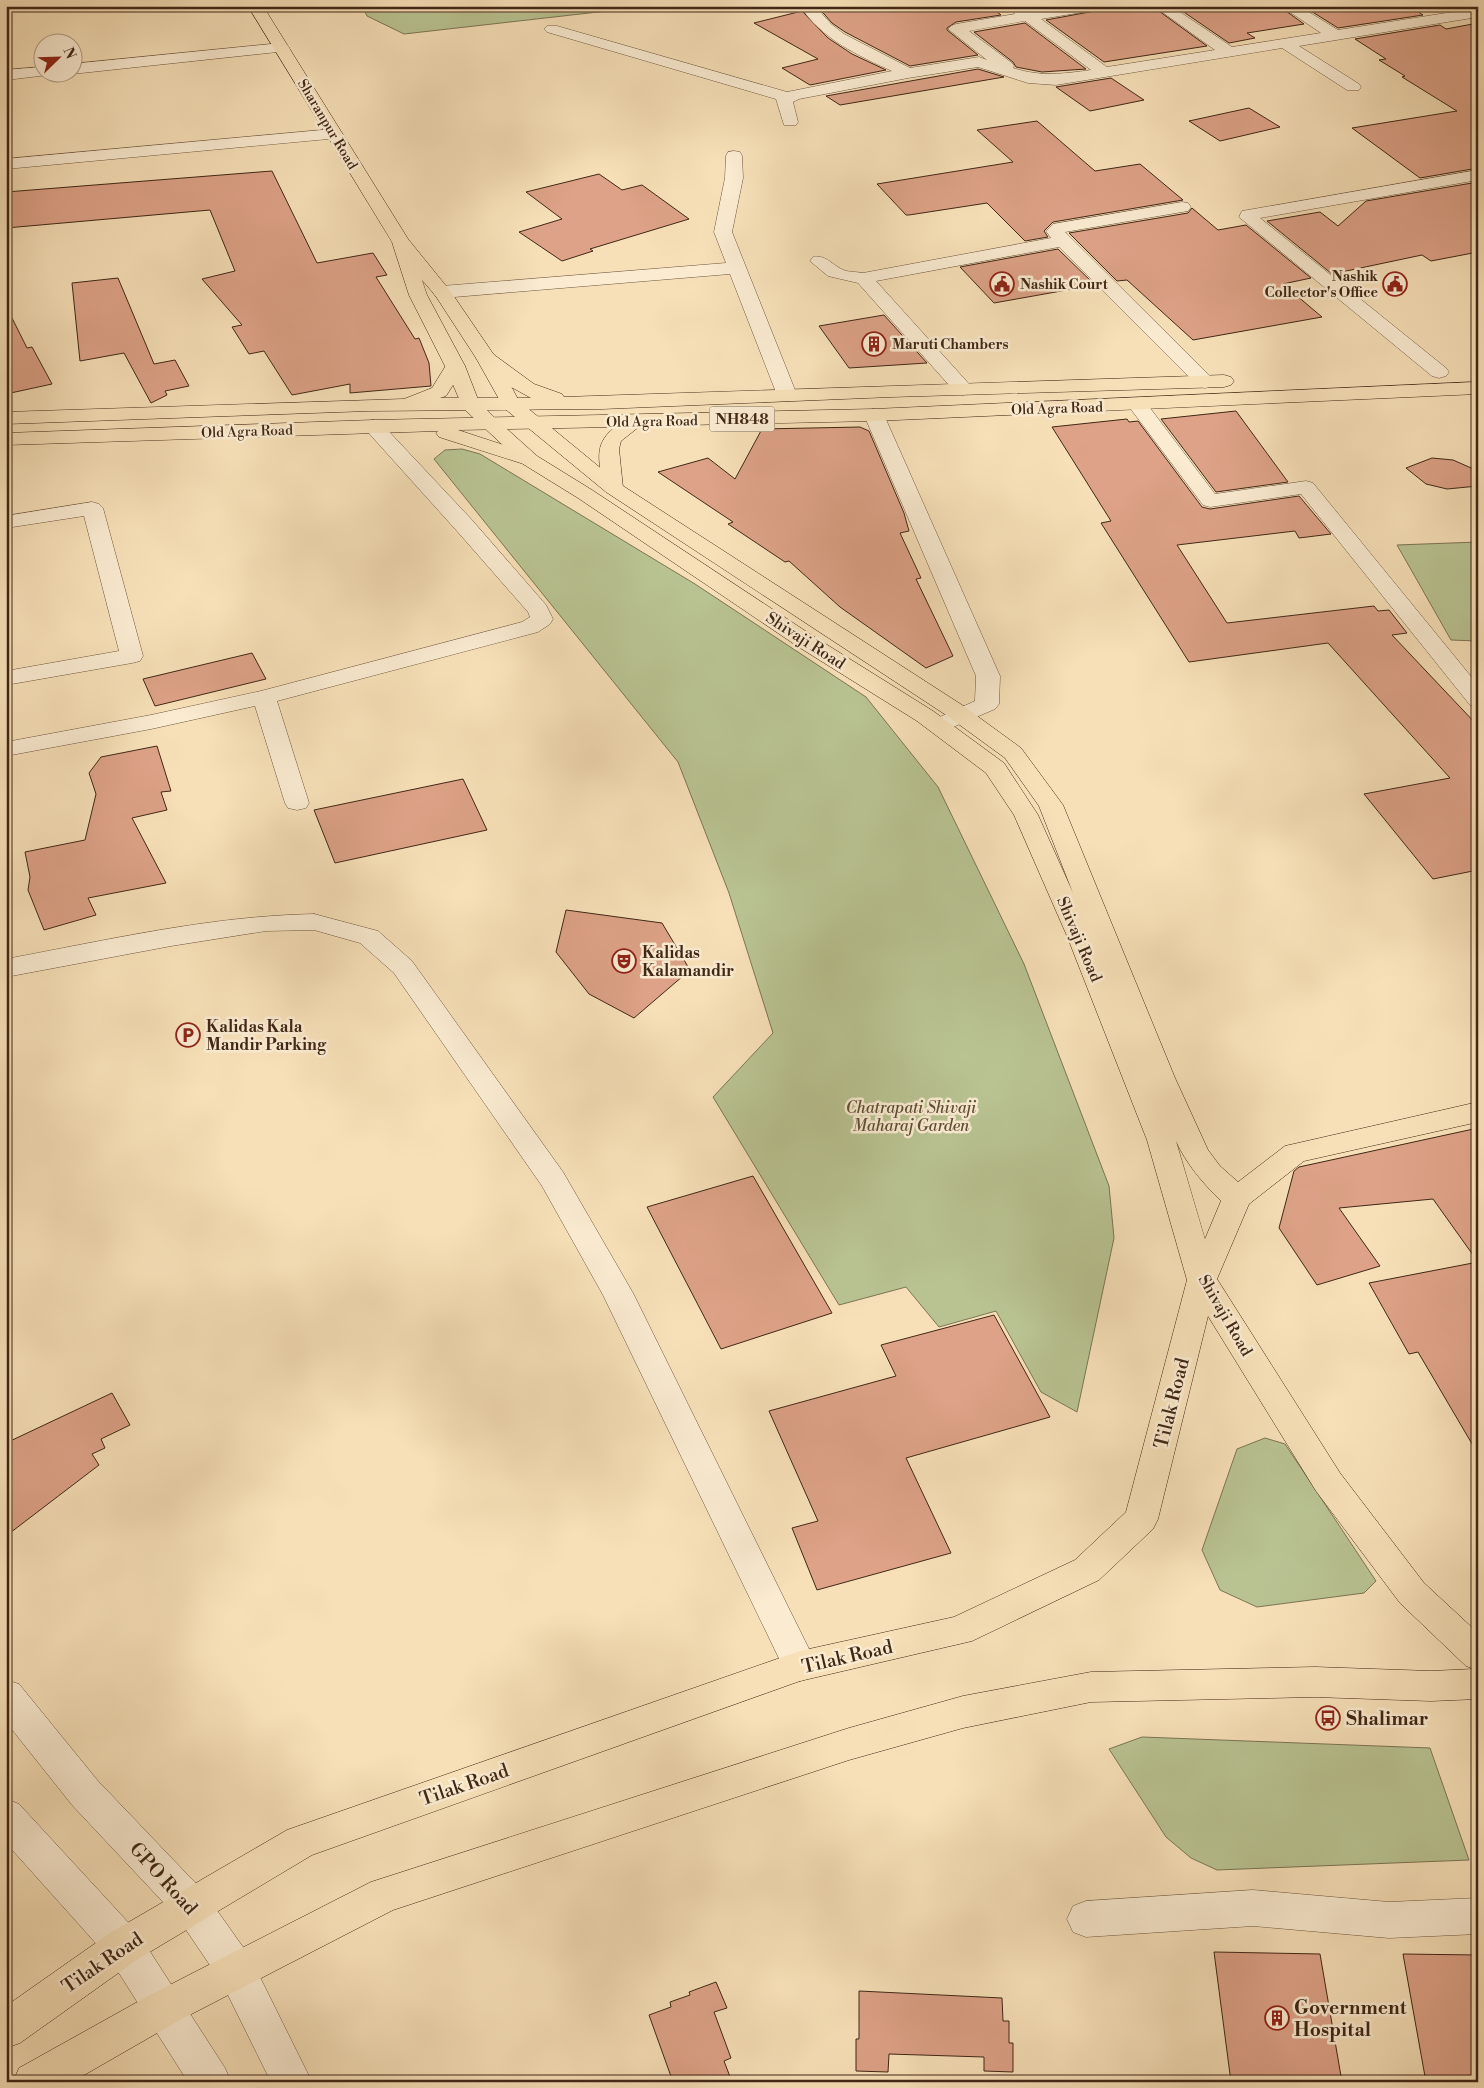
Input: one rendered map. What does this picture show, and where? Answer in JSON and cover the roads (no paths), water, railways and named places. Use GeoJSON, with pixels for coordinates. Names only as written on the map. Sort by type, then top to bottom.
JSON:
{"type":"FeatureCollection","features":[{"type":"Feature","properties":{"kind":"main road","name":"Sharanpur Road"},"geometry":{"type":"LineString","coordinates":[[255,6],[401,242],[442,292],[486,358],[511,404]]}},
{"type":"Feature","properties":{"kind":"main road","name":"Sharanpur Road"},"geometry":{"type":"LineString","coordinates":[[401,242],[418,295],[454,366],[470,404]]}},
{"type":"Feature","properties":{"kind":"main road"},"geometry":{"type":"LineString","coordinates":[[486,358],[525,388],[537,393],[602,404]]}},
{"type":"Feature","properties":{"kind":"main road"},"geometry":{"type":"LineString","coordinates":[[404,405],[439,392],[454,366]]}},
{"type":"Feature","properties":{"kind":"main road","name":"Old Agra Road"},"geometry":{"type":"LineString","coordinates":[[6,418],[404,405],[602,404],[1478,371]]}},
{"type":"Feature","properties":{"kind":"main road","name":"Old Agra Road"},"geometry":{"type":"LineString","coordinates":[[6,439],[374,426],[634,422],[874,415],[1478,388]]}},
{"type":"Feature","properties":{"kind":"main road","name":"Shivaji Road"},"geometry":{"type":"LineString","coordinates":[[470,404],[530,460],[585,494],[805,641],[926,716],[951,721],[995,768],[1026,815],[1080,936],[1161,1140],[1202,1280],[1328,1482],[1412,1593],[1478,1655]]}},
{"type":"Feature","properties":{"kind":"main road","name":"Shivaji Road"},"geometry":{"type":"LineString","coordinates":[[511,404],[613,488],[951,721],[1013,753],[1051,805],[1161,1078],[1196,1154],[1210,1174],[1237,1198]]}},
{"type":"Feature","properties":{"kind":"main road"},"geometry":{"type":"LineString","coordinates":[[613,488],[609,449],[612,439],[634,422]]}},
{"type":"Feature","properties":{"kind":"main road"},"geometry":{"type":"LineString","coordinates":[[418,426],[530,460]]}},
{"type":"Feature","properties":{"kind":"main road","name":"Tilak Road"},"geometry":{"type":"LineString","coordinates":[[6,2028],[124,1946],[300,1842],[800,1666],[960,1631],[1087,1570],[1141,1519],[1202,1280],[1237,1198],[1296,1153],[1478,1112]]}},
{"type":"Feature","properties":{"kind":"main road"},"geometry":{"type":"LineString","coordinates":[[33,2082],[164,2008],[384,1895],[849,1744],[963,1712],[1091,1687],[1315,1682],[1432,1686],[1478,1684]]}},
{"type":"Feature","properties":{"kind":"street"},"geometry":{"type":"LineString","coordinates":[[807,6],[826,28],[849,43],[908,73]]}},
{"type":"Feature","properties":{"kind":"street"},"geometry":{"type":"LineString","coordinates":[[1019,75],[956,28],[1021,11],[1096,6]]}},
{"type":"Feature","properties":{"kind":"street"},"geometry":{"type":"LineString","coordinates":[[1161,6],[1228,52]]}},
{"type":"Feature","properties":{"kind":"street"},"geometry":{"type":"LineString","coordinates":[[1288,6],[1335,35]]}},
{"type":"Feature","properties":{"kind":"street"},"geometry":{"type":"LineString","coordinates":[[1435,6],[1452,16]]}},
{"type":"Feature","properties":{"kind":"street"},"geometry":{"type":"LineString","coordinates":[[1021,11],[1104,72]]}},
{"type":"Feature","properties":{"kind":"street"},"geometry":{"type":"LineString","coordinates":[[790,122],[784,100],[813,90],[908,73],[979,62],[1019,75],[1056,80],[1478,12]]}},
{"type":"Feature","properties":{"kind":"street"},"geometry":{"type":"LineString","coordinates":[[552,28],[789,98]]}},
{"type":"Feature","properties":{"kind":"street"},"geometry":{"type":"LineString","coordinates":[[1284,43],[1353,87]]}},
{"type":"Feature","properties":{"kind":"street"},"geometry":{"type":"LineString","coordinates":[[82,68],[282,48]]}},
{"type":"Feature","properties":{"kind":"street"},"geometry":{"type":"LineString","coordinates":[[6,75],[32,73]]}},
{"type":"Feature","properties":{"kind":"street"},"geometry":{"type":"LineString","coordinates":[[6,164],[333,134]]}},
{"type":"Feature","properties":{"kind":"street"},"geometry":{"type":"LineString","coordinates":[[734,156],[734,178],[723,232],[787,396]]}},
{"type":"Feature","properties":{"kind":"street"},"geometry":{"type":"LineString","coordinates":[[1438,372],[1248,218],[1248,215],[1478,175]]}},
{"type":"Feature","properties":{"kind":"street"},"geometry":{"type":"LineString","coordinates":[[1182,207],[1059,228],[1055,231],[1205,382]]}},
{"type":"Feature","properties":{"kind":"street"},"geometry":{"type":"LineString","coordinates":[[820,260],[833,272],[846,277],[863,278],[1063,241]]}},
{"type":"Feature","properties":{"kind":"street"},"geometry":{"type":"LineString","coordinates":[[442,292],[737,268]]}},
{"type":"Feature","properties":{"kind":"street"},"geometry":{"type":"LineString","coordinates":[[863,278],[963,389]]}},
{"type":"Feature","properties":{"kind":"street"},"geometry":{"type":"LineString","coordinates":[[1137,404],[1210,501],[1306,487],[1478,700]]}},
{"type":"Feature","properties":{"kind":"street"},"geometry":{"type":"LineString","coordinates":[[874,415],[988,676],[987,704],[951,721]]}},
{"type":"Feature","properties":{"kind":"street"},"geometry":{"type":"LineString","coordinates":[[6,749],[151,722],[264,697],[530,627],[542,619],[538,610],[471,532],[374,426]]}},
{"type":"Feature","properties":{"kind":"street"},"geometry":{"type":"LineString","coordinates":[[6,522],[92,508],[132,656],[6,678]]}},
{"type":"Feature","properties":{"kind":"street"},"geometry":{"type":"LineString","coordinates":[[264,697],[297,803]]}},
{"type":"Feature","properties":{"kind":"street"},"geometry":{"type":"LineString","coordinates":[[6,968],[171,937],[266,923],[314,922],[369,937],[403,967],[553,1179],[609,1276],[800,1666]]}},
{"type":"Feature","properties":{"kind":"street","name":"GPO Road"},"geometry":{"type":"LineString","coordinates":[[6,1695],[85,1793],[191,1905],[236,1970],[292,2082]]}},
{"type":"Feature","properties":{"kind":"street"},"geometry":{"type":"LineString","coordinates":[[6,1816],[124,1946],[211,2082]]}},
{"type":"Feature","properties":{"kind":"street"},"geometry":{"type":"LineString","coordinates":[[1086,1919],[1253,1908],[1389,1920],[1478,1916]]}},
{"type":"Feature","properties":{"kind":"place","name":"Nashik Court"},"geometry":{"type":"Point","coordinates":[1002,284]}},
{"type":"Feature","properties":{"kind":"place","name":"Nashik Collector's Office"},"geometry":{"type":"Point","coordinates":[1395,284]}},
{"type":"Feature","properties":{"kind":"place","name":"Maruti Chambers"},"geometry":{"type":"Point","coordinates":[874,344]}},
{"type":"Feature","properties":{"kind":"place","name":"Kalidas Kalamandir"},"geometry":{"type":"Point","coordinates":[624,961]}},
{"type":"Feature","properties":{"kind":"place","name":"Kalidas Kala Mandir Parking"},"geometry":{"type":"Point","coordinates":[188,1035]}},
{"type":"Feature","properties":{"kind":"place","name":"Shalimar"},"geometry":{"type":"Point","coordinates":[1328,1718]}},
{"type":"Feature","properties":{"kind":"place","name":"Government Hospital"},"geometry":{"type":"Point","coordinates":[1277,2018]}},
{"type":"Feature","properties":{"kind":"park label","name":"Chatrapati Shivaji Maharaj Garden"},"geometry":{"type":"Point","coordinates":[911,1116]}}]}
